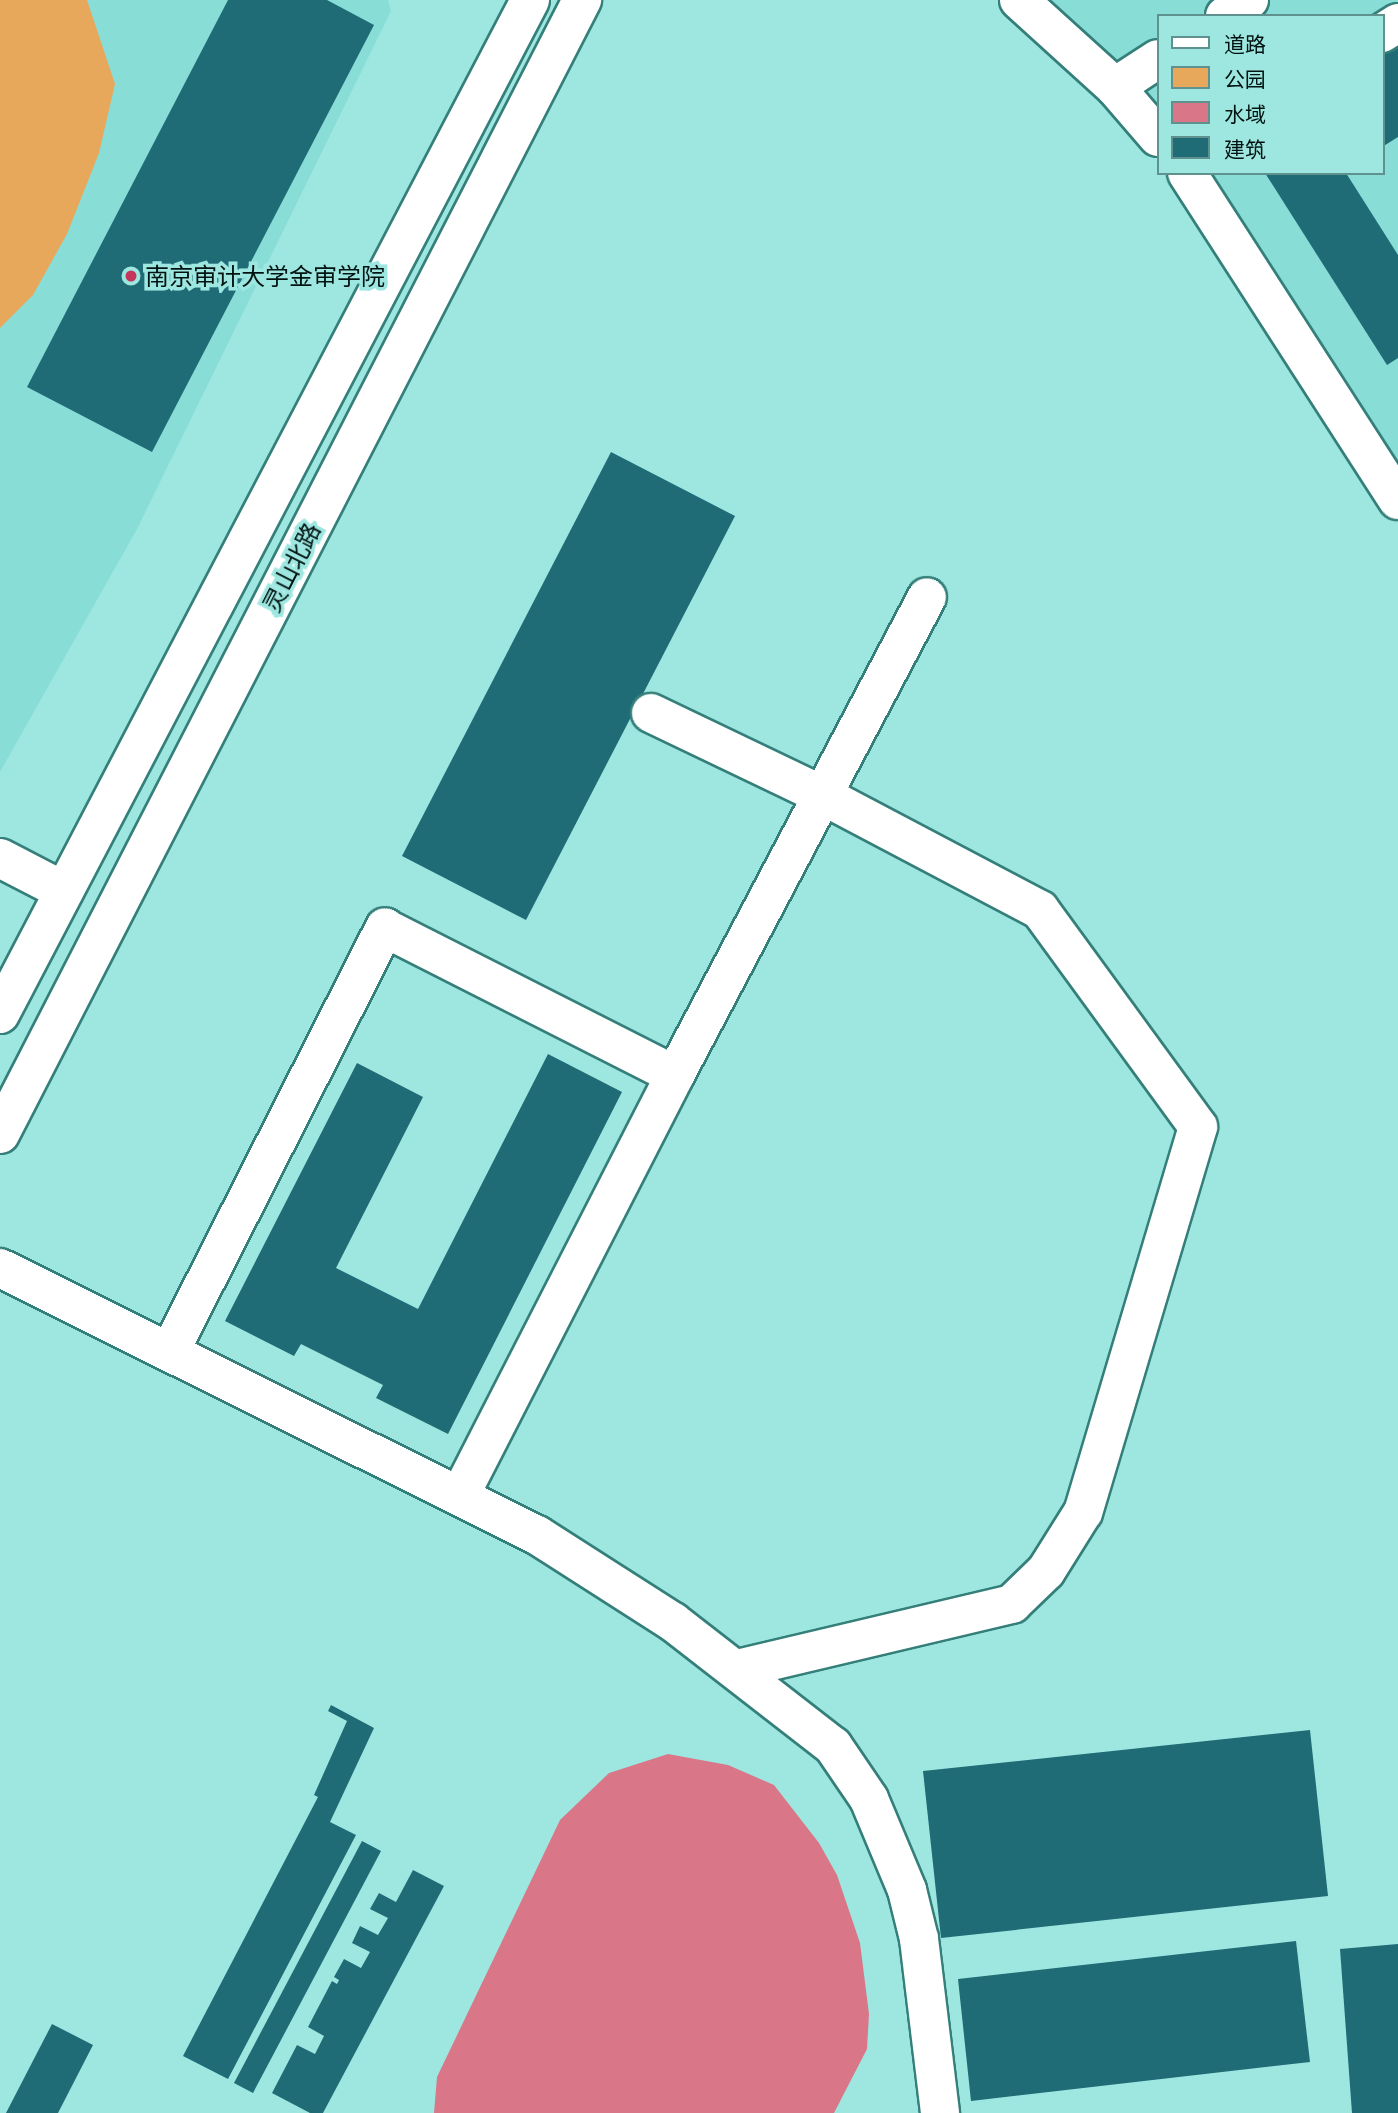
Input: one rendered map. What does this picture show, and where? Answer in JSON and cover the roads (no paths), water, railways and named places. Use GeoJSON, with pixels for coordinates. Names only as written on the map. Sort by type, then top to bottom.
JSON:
{"type":"FeatureCollection","features":[{"type":"Feature","properties":{"kind":"street","name":"灵山北路"},"geometry":{"type":"LineString","coordinates":[[0,1014],[530,0]]}},
{"type":"Feature","properties":{"kind":"street","name":"灵山北路"},"geometry":{"type":"LineString","coordinates":[[0,1134],[582,0]]}},
{"type":"Feature","properties":{"kind":"street"},"geometry":{"type":"LineString","coordinates":[[1018,0],[1115,87],[1156,135]]}},
{"type":"Feature","properties":{"kind":"street"},"geometry":{"type":"LineString","coordinates":[[1228,14],[1249,0]]}},
{"type":"Feature","properties":{"kind":"street"},"geometry":{"type":"LineString","coordinates":[[1115,87],[1156,60]]}},
{"type":"Feature","properties":{"kind":"street"},"geometry":{"type":"LineString","coordinates":[[1188,175],[1398,500]]}},
{"type":"Feature","properties":{"kind":"street"},"geometry":{"type":"LineString","coordinates":[[461,1494],[675,1075],[927,597]]}},
{"type":"Feature","properties":{"kind":"street"},"geometry":{"type":"LineString","coordinates":[[651,713],[822,795],[1040,910],[1198,1127],[1083,1512],[1046,1571],[1012,1604],[736,1669]]}},
{"type":"Feature","properties":{"kind":"street"},"geometry":{"type":"LineString","coordinates":[[0,858],[64,891]]}},
{"type":"Feature","properties":{"kind":"street"},"geometry":{"type":"LineString","coordinates":[[170,1351],[384,928],[675,1075]]}},
{"type":"Feature","properties":{"kind":"street"},"geometry":{"type":"LineString","coordinates":[[0,1268],[461,1494],[606,1577],[736,1669],[843,1758],[890,1843],[919,1939],[940,2113]]}},
{"type":"Feature","properties":{"kind":"water"},"geometry":{"type":"Polygon","coordinates":[[[668,1754],[728,1765],[774,1785],[819,1843],[837,1875],[860,1943],[869,2014],[867,2049],[834,2113],[434,2113],[437,2077],[560,1820],[609,1773],[668,1754]]]}},
{"type":"Feature","properties":{"kind":"place","name":"南京审计大学金审学院"},"geometry":{"type":"Point","coordinates":[131,276]}}]}
